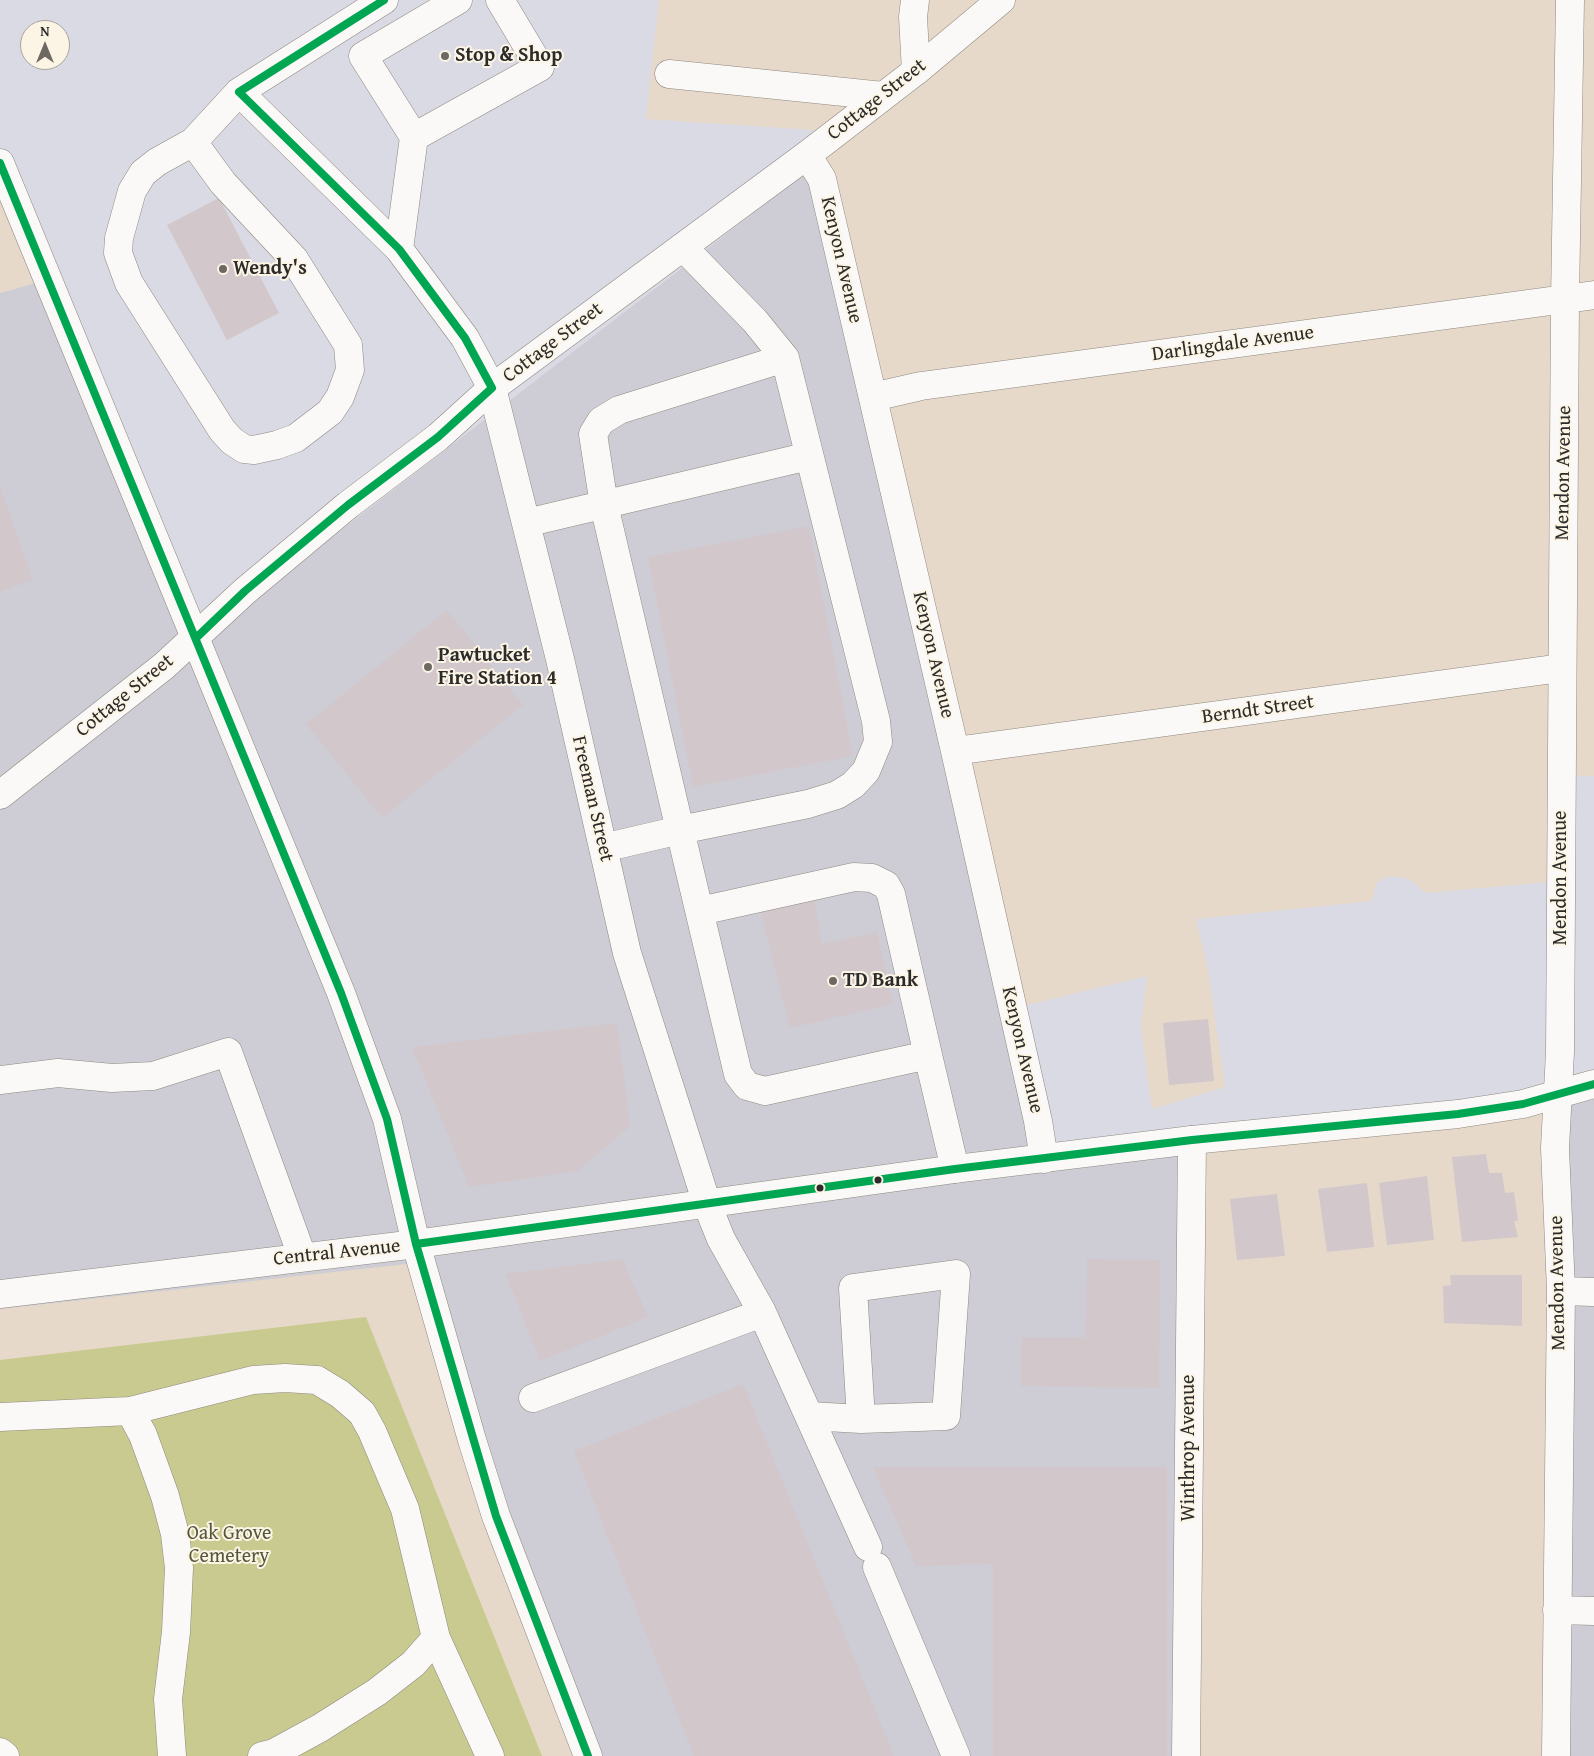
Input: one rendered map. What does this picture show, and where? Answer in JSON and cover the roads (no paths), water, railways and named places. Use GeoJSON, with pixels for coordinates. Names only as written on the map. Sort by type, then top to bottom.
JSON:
{"type":"FeatureCollection","features":[{"type":"Feature","properties":{"kind":"street"},"geometry":{"type":"LineString","coordinates":[[193,142],[223,182],[294,258],[348,345],[350,356],[348,376],[340,397],[330,412],[296,438],[277,445],[254,450],[244,449],[232,441],[129,283],[118,253],[120,238],[132,191],[143,173],[157,162],[193,142],[238,92],[384,0]]}},
{"type":"Feature","properties":{"kind":"street"},"geometry":{"type":"LineString","coordinates":[[399,249],[414,137],[363,56],[458,0]]}},
{"type":"Feature","properties":{"kind":"street"},"geometry":{"type":"LineString","coordinates":[[414,137],[540,67],[500,0]]}},
{"type":"Feature","properties":{"kind":"street"},"geometry":{"type":"LineString","coordinates":[[915,0],[913,16],[916,71]]}},
{"type":"Feature","properties":{"kind":"street","name":"Cottage Street"},"geometry":{"type":"LineString","coordinates":[[0,795],[196,638],[252,585],[348,505],[438,437],[492,388],[808,155],[916,71],[1002,0]]}},
{"type":"Feature","properties":{"kind":"street","name":"Mendon Avenue"},"geometry":{"type":"LineString","coordinates":[[1556,1756],[1561,1291],[1555,1148],[1556,1095],[1560,1052],[1565,300],[1570,0]]}},
{"type":"Feature","properties":{"kind":"street"},"geometry":{"type":"LineString","coordinates":[[669,74],[884,96]]}},
{"type":"Feature","properties":{"kind":"street","name":"Freeman Street"},"geometry":{"type":"LineString","coordinates":[[238,92],[399,249],[464,338],[492,388],[560,659],[627,953],[707,1204],[721,1239],[762,1313],[810,1416],[873,1557],[956,1756]]}},
{"type":"Feature","properties":{"kind":"street","name":"Kenyon Avenue"},"geometry":{"type":"LineString","coordinates":[[808,155],[822,179],[955,751],[1038,1120],[1044,1159]]}},
{"type":"Feature","properties":{"kind":"street"},"geometry":{"type":"LineString","coordinates":[[0,163],[341,993],[387,1119],[416,1244],[472,1440],[496,1516],[588,1756]]}},
{"type":"Feature","properties":{"kind":"street"},"geometry":{"type":"LineString","coordinates":[[603,848],[808,804],[837,795],[853,785],[866,771],[878,742],[876,721],[785,358],[755,321],[682,247]]}},
{"type":"Feature","properties":{"kind":"street","name":"Darlingdale Avenue"},"geometry":{"type":"LineString","coordinates":[[873,397],[921,386],[1594,295]]}},
{"type":"Feature","properties":{"kind":"street"},"geometry":{"type":"LineString","coordinates":[[785,358],[619,410],[601,421],[593,434],[604,504],[738,1074],[747,1086],[765,1092],[928,1055]]}},
{"type":"Feature","properties":{"kind":"street"},"geometry":{"type":"LineString","coordinates":[[526,523],[809,456]]}},
{"type":"Feature","properties":{"kind":"street","name":"Berndt Street"},"geometry":{"type":"LineString","coordinates":[[955,751],[1562,668]]}},
{"type":"Feature","properties":{"kind":"street"},"geometry":{"type":"LineString","coordinates":[[700,911],[854,877],[872,878],[886,885],[891,894],[955,1169]]}},
{"type":"Feature","properties":{"kind":"street"},"geometry":{"type":"LineString","coordinates":[[0,1080],[58,1073],[112,1078],[153,1076],[228,1052],[302,1256]]}},
{"type":"Feature","properties":{"kind":"street","name":"Central Avenue"},"geometry":{"type":"LineString","coordinates":[[0,1294],[302,1256],[416,1244],[955,1169],[1192,1140],[1458,1114],[1523,1104],[1594,1084]]}},
{"type":"Feature","properties":{"kind":"street","name":"Winthrop Avenue"},"geometry":{"type":"LineString","coordinates":[[1186,1756],[1192,1140]]}},
{"type":"Feature","properties":{"kind":"street"},"geometry":{"type":"LineString","coordinates":[[810,1416],[861,1418],[946,1416],[956,1274],[853,1288],[861,1418]]}},
{"type":"Feature","properties":{"kind":"street"},"geometry":{"type":"LineString","coordinates":[[1561,1291],[1594,1292]]}},
{"type":"Feature","properties":{"kind":"street"},"geometry":{"type":"LineString","coordinates":[[533,1398],[762,1313]]}},
{"type":"Feature","properties":{"kind":"street"},"geometry":{"type":"LineString","coordinates":[[0,1417],[130,1411],[253,1380],[285,1378],[317,1380],[340,1394],[362,1414],[369,1425],[405,1508],[436,1638],[490,1756]]}},
{"type":"Feature","properties":{"kind":"street"},"geometry":{"type":"LineString","coordinates":[[130,1411],[143,1435],[165,1496],[175,1534],[179,1568],[176,1632],[168,1699],[172,1756]]}},
{"type":"Feature","properties":{"kind":"street"},"geometry":{"type":"LineString","coordinates":[[1557,1610],[1594,1612]]}},
{"type":"Feature","properties":{"kind":"street"},"geometry":{"type":"LineString","coordinates":[[262,1756],[274,1753],[320,1728],[377,1692],[413,1664],[436,1638]]}},
{"type":"Feature","properties":{"kind":"place","name":"Stop & Shop"},"geometry":{"type":"Point","coordinates":[445,56]}},
{"type":"Feature","properties":{"kind":"place","name":"Wendy's"},"geometry":{"type":"Point","coordinates":[223,269]}},
{"type":"Feature","properties":{"kind":"place","name":"Pawtucket Fire Station 4"},"geometry":{"type":"Point","coordinates":[428,667]}},
{"type":"Feature","properties":{"kind":"place","name":"TD Bank"},"geometry":{"type":"Point","coordinates":[833,981]}},
{"type":"Feature","properties":{"kind":"park label","name":"Oak Grove Cemetery"},"geometry":{"type":"Point","coordinates":[229,1546]}}]}
